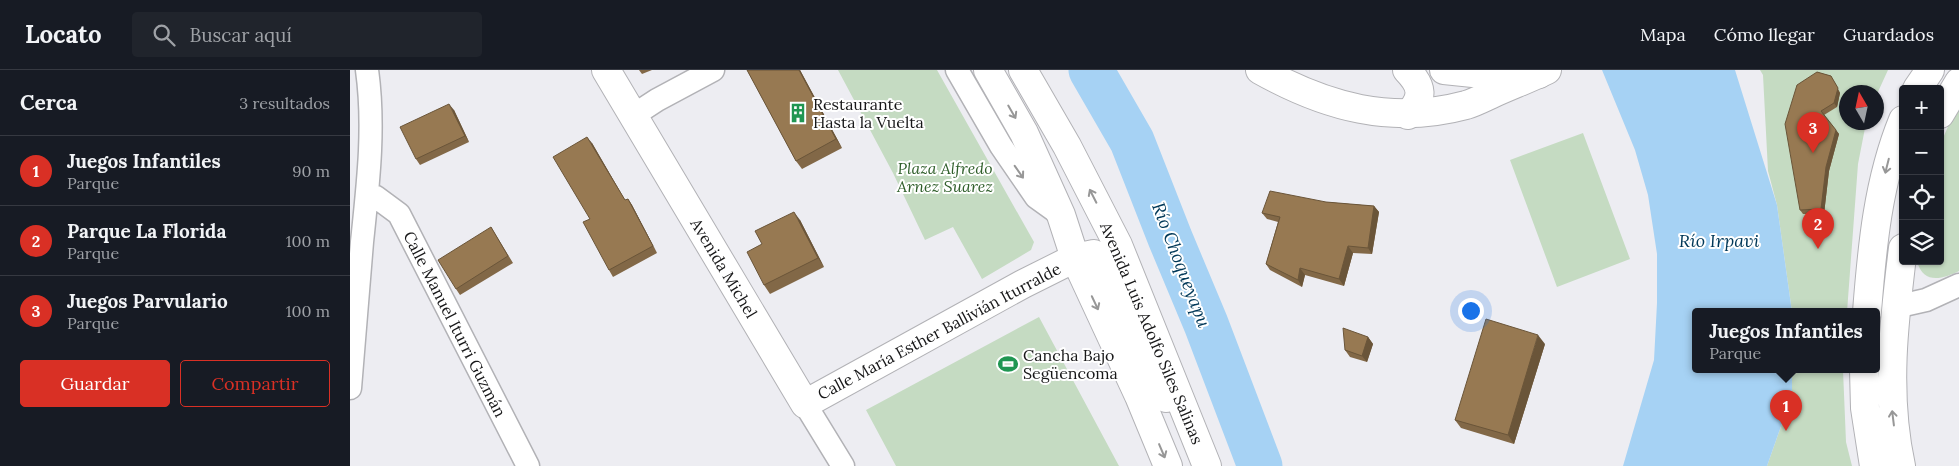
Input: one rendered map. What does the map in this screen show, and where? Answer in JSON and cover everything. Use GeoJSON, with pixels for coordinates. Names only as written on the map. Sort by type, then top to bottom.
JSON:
{"type":"FeatureCollection","features":[{"type":"Feature","properties":{"kind":"main road","name":"Avenida Michel"},"geometry":{"type":"LineString","coordinates":[[606,70],[804,404]]}},
{"type":"Feature","properties":{"kind":"main road"},"geometry":{"type":"LineString","coordinates":[[988,70],[1024,133],[1061,215],[1075,258],[1139,396],[1168,466]]}},
{"type":"Feature","properties":{"kind":"main road","name":"Avenida Luis Adolfo Siles Salinas"},"geometry":{"type":"LineString","coordinates":[[1023,70],[1067,146],[1118,245],[1207,466]]}},
{"type":"Feature","properties":{"kind":"main road"},"geometry":{"type":"LineString","coordinates":[[1260,70],[1289,86],[1330,101],[1368,111],[1408,115],[1467,105],[1543,72]]}},
{"type":"Feature","properties":{"kind":"main road"},"geometry":{"type":"LineString","coordinates":[[1407,70],[1416,80],[1420,92],[1416,105],[1408,115]]}},
{"type":"Feature","properties":{"kind":"main road"},"geometry":{"type":"LineString","coordinates":[[1444,70],[1473,73],[1543,72]]}},
{"type":"Feature","properties":{"kind":"main road"},"geometry":{"type":"LineString","coordinates":[[1920,85],[1930,70]]}},
{"type":"Feature","properties":{"kind":"main road"},"geometry":{"type":"LineString","coordinates":[[1944,107],[1959,82]]}},
{"type":"Feature","properties":{"kind":"main road"},"geometry":{"type":"LineString","coordinates":[[1895,307],[1867,308],[1879,198],[1892,148],[1899,130]]}},
{"type":"Feature","properties":{"kind":"main road"},"geometry":{"type":"LineString","coordinates":[[1075,258],[1094,254],[1105,260],[1194,466]]}},
{"type":"Feature","properties":{"kind":"main road","name":"Calle María Esther Ballivián Iturralde"},"geometry":{"type":"LineString","coordinates":[[804,404],[1023,284],[1075,258]]}},
{"type":"Feature","properties":{"kind":"main road"},"geometry":{"type":"LineString","coordinates":[[1901,265],[1891,360],[1892,408],[1901,466]]}},
{"type":"Feature","properties":{"kind":"main road"},"geometry":{"type":"LineString","coordinates":[[1864,373],[1865,408],[1874,466]]}},
{"type":"Feature","properties":{"kind":"street"},"geometry":{"type":"LineString","coordinates":[[350,388],[368,196],[370,157],[369,84],[367,70]]}},
{"type":"Feature","properties":{"kind":"street"},"geometry":{"type":"LineString","coordinates":[[634,115],[657,100],[713,70]]}},
{"type":"Feature","properties":{"kind":"street"},"geometry":{"type":"LineString","coordinates":[[957,70],[1001,146],[1036,197],[1061,215]]}},
{"type":"Feature","properties":{"kind":"street","name":"Calle Manuel Iturri Guzmán"},"geometry":{"type":"LineString","coordinates":[[368,196],[376,197],[399,214],[528,466]]}},
{"type":"Feature","properties":{"kind":"street"},"geometry":{"type":"LineString","coordinates":[[1895,307],[1926,300],[1959,285]]}},
{"type":"Feature","properties":{"kind":"street","name":"Avenida Michel"},"geometry":{"type":"LineString","coordinates":[[804,404],[843,466]]}},
{"type":"Feature","properties":{"kind":"green space","name":"Plaza Alfredo Arnez Suarez"},"geometry":{"type":"Polygon","coordinates":[[[838,70],[937,70],[1034,242],[1031,250],[982,279],[953,227],[925,240],[893,173],[838,70]]]}},
{"type":"Feature","properties":{"kind":"green space"},"geometry":{"type":"Polygon","coordinates":[[[1760,70],[1888,70],[1881,85],[1839,85],[1839,130],[1865,130],[1858,164],[1847,308],[1791,308],[1777,205],[1768,171],[1763,75],[1760,70]]]}},
{"type":"Feature","properties":{"kind":"green space"},"geometry":{"type":"Polygon","coordinates":[[[1959,107],[1959,271],[1940,278],[1934,278],[1924,274],[1918,265],[1944,265],[1944,136],[1953,115],[1959,107]]]}},
{"type":"Feature","properties":{"kind":"green space"},"geometry":{"type":"Polygon","coordinates":[[[1583,133],[1630,259],[1557,287],[1510,160],[1583,133]]]}},
{"type":"Feature","properties":{"kind":"green space","name":"Cancha Bajo Següencoma"},"geometry":{"type":"Polygon","coordinates":[[[1039,317],[1119,466],[896,466],[866,410],[1039,317]]]}},
{"type":"Feature","properties":{"kind":"green space"},"geometry":{"type":"Polygon","coordinates":[[[1792,373],[1843,373],[1846,442],[1852,466],[1767,466],[1792,395],[1792,373]]]}},
{"type":"Feature","properties":{"kind":"water","name":"Río Irpavi"},"geometry":{"type":"Polygon","coordinates":[[[1602,70],[1735,70],[1777,205],[1791,308],[1692,308],[1692,373],[1792,373],[1792,395],[1767,466],[1623,466],[1654,360],[1657,303],[1657,254],[1648,195],[1635,150],[1602,70]]]}},
{"type":"Feature","properties":{"kind":"building","name":"Restaurante Hasta la Vuelta"},"geometry":{"type":"Polygon","coordinates":[[[747,70],[799,70],[836,139],[796,161],[747,70]]]}},
{"type":"Feature","properties":{"kind":"building"},"geometry":{"type":"Polygon","coordinates":[[[1817,72],[1831,76],[1838,88],[1834,103],[1821,111],[1836,130],[1826,167],[1821,209],[1800,210],[1785,124],[1797,85],[1817,72]]]}},
{"type":"Feature","properties":{"kind":"building"},"geometry":{"type":"Polygon","coordinates":[[[449,104],[465,136],[416,159],[400,127],[449,104]]]}},
{"type":"Feature","properties":{"kind":"building"},"geometry":{"type":"Polygon","coordinates":[[[587,137],[625,200],[628,199],[653,246],[609,270],[583,222],[590,219],[553,157],[587,137]]]}},
{"type":"Feature","properties":{"kind":"building"},"geometry":{"type":"Polygon","coordinates":[[[1270,191],[1326,202],[1374,206],[1368,248],[1348,246],[1339,279],[1300,268],[1298,280],[1266,264],[1280,217],[1262,213],[1270,191]]]}},
{"type":"Feature","properties":{"kind":"building"},"geometry":{"type":"Polygon","coordinates":[[[794,212],[818,258],[764,285],[747,252],[762,244],[755,231],[794,212]]]}},
{"type":"Feature","properties":{"kind":"building"},"geometry":{"type":"Polygon","coordinates":[[[491,227],[508,256],[456,289],[438,260],[491,227]]]}},
{"type":"Feature","properties":{"kind":"building"},"geometry":{"type":"Polygon","coordinates":[[[1486,319],[1538,335],[1508,435],[1455,420],[1486,319]]]}},
{"type":"Feature","properties":{"kind":"building"},"geometry":{"type":"Polygon","coordinates":[[[1343,328],[1368,337],[1362,356],[1345,350],[1343,328]]]}},
{"type":"Feature","properties":{"kind":"waterway","name":"Río Choqueyapu"},"geometry":{"type":"LineString","coordinates":[[1091,70],[1132,141],[1206,324],[1260,466]]}},
{"type":"Feature","properties":{"kind":"place","name":"Restaurante Hasta la Vuelta"},"geometry":{"type":"Point","coordinates":[798,113]}},
{"type":"Feature","properties":{"kind":"place","name":"Juegos Parvulario"},"geometry":{"type":"Point","coordinates":[1813,153]}},
{"type":"Feature","properties":{"kind":"place","name":"Parque La Florida"},"geometry":{"type":"Point","coordinates":[1818,249]}},
{"type":"Feature","properties":{"kind":"place","name":"Cancha Bajo Següencoma"},"geometry":{"type":"Point","coordinates":[1008,364]}},
{"type":"Feature","properties":{"kind":"place","name":"Juegos Infantiles"},"geometry":{"type":"Point","coordinates":[1786,431]}}]}
